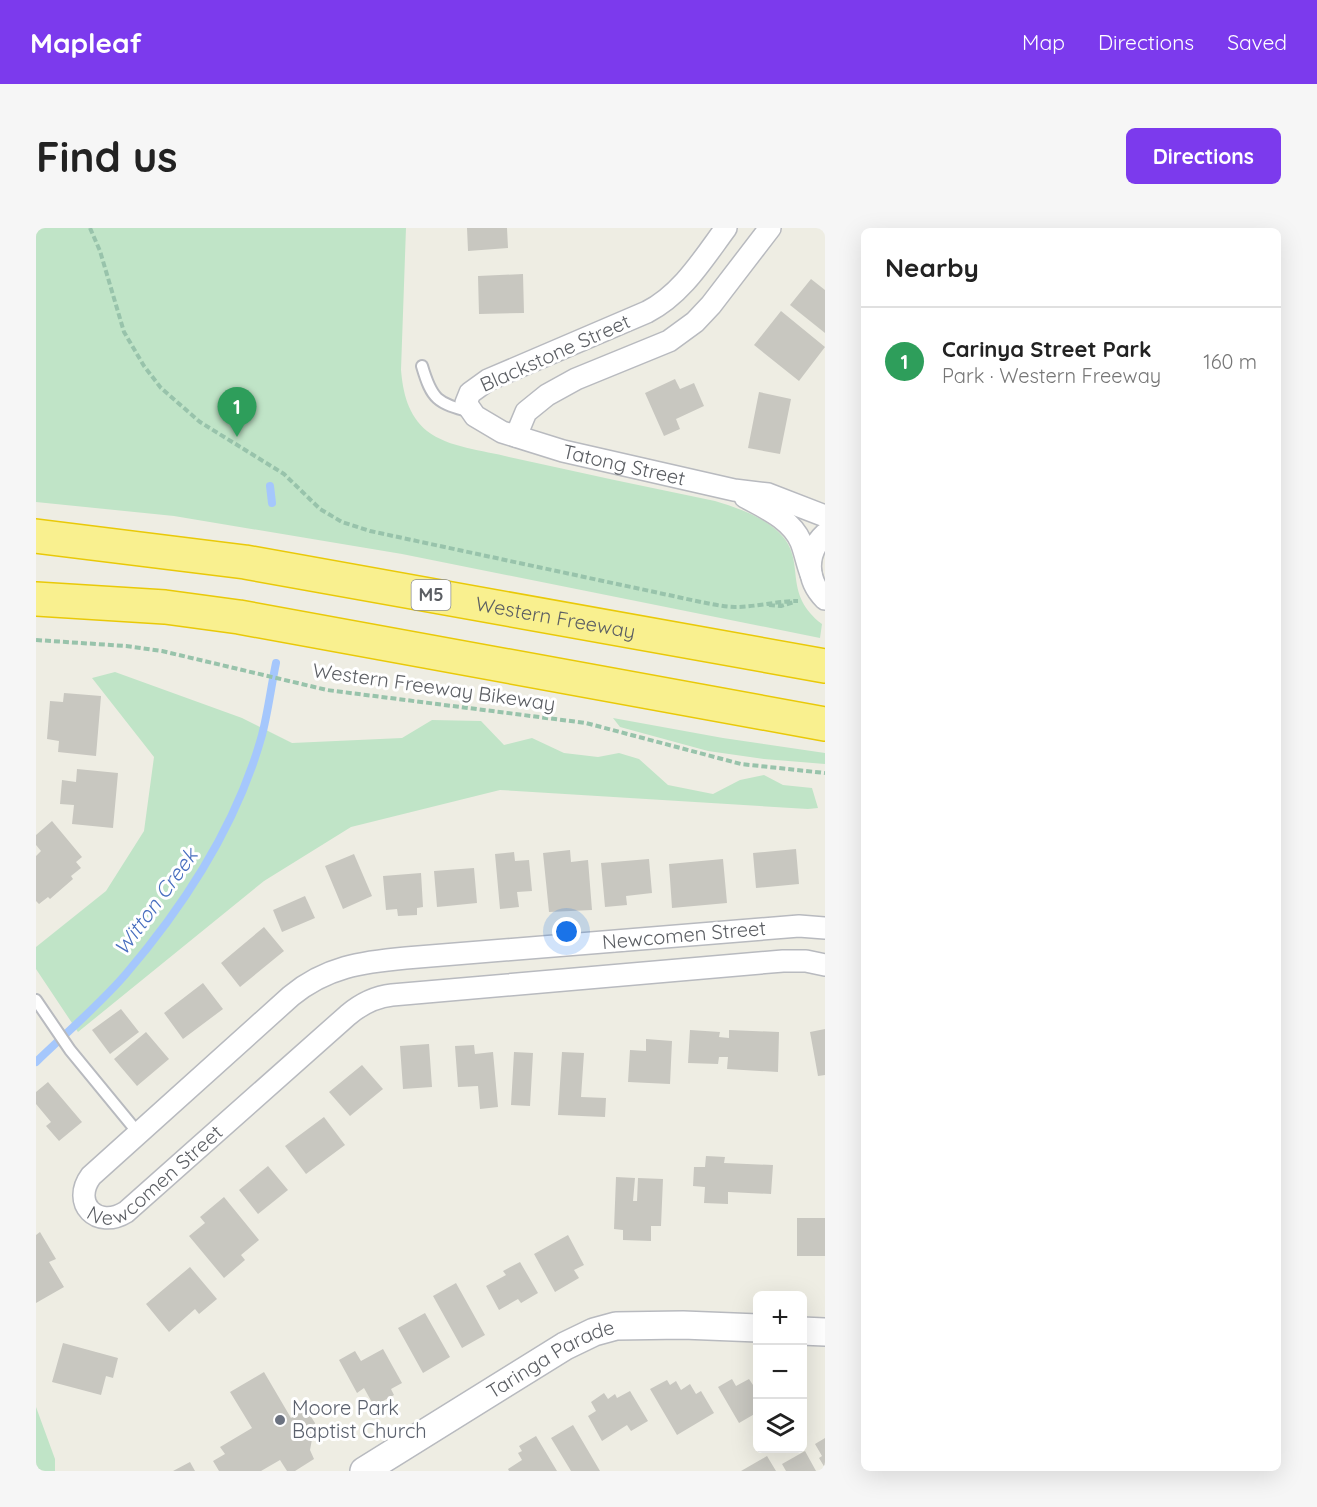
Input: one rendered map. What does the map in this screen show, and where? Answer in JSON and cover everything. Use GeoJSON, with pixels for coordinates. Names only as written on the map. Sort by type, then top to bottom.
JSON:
{"type":"FeatureCollection","features":[{"type":"Feature","properties":{"kind":"highway","name":"Western Freeway"},"geometry":{"type":"LineString","coordinates":[[36,536],[245,562],[825,666]]}},
{"type":"Feature","properties":{"kind":"highway"},"geometry":{"type":"LineString","coordinates":[[36,599],[165,607],[239,617],[825,724]]}},
{"type":"Feature","properties":{"kind":"street","name":"Blackstone Street"},"geometry":{"type":"LineString","coordinates":[[726,228],[685,282],[662,303],[647,312],[479,384],[466,399],[471,412],[490,426],[516,436],[526,412],[547,395],[576,379],[669,341],[695,322],[711,305],[770,228]]}},
{"type":"Feature","properties":{"kind":"street","name":"Tatong Street"},"geometry":{"type":"LineString","coordinates":[[516,436],[563,452],[734,490],[768,494],[825,516]]}},
{"type":"Feature","properties":{"kind":"street","name":"Tatong Street"},"geometry":{"type":"LineString","coordinates":[[734,490],[768,509],[792,528],[801,543],[812,578],[825,599]]}},
{"type":"Feature","properties":{"kind":"street"},"geometry":{"type":"LineString","coordinates":[[812,578],[810,561],[814,547],[825,534]]}},
{"type":"Feature","properties":{"kind":"street","name":"Newcomen Street"},"geometry":{"type":"LineString","coordinates":[[825,928],[799,926],[418,957],[364,963],[329,972],[303,987],[102,1166],[86,1184],[83,1193],[89,1209],[100,1218],[113,1218],[126,1212],[352,1011],[363,1003],[379,997],[794,961],[825,965]]}},
{"type":"Feature","properties":{"kind":"street"},"geometry":{"type":"LineString","coordinates":[[364,963],[379,997]]}},
{"type":"Feature","properties":{"kind":"street","name":"Taringa Parade"},"geometry":{"type":"LineString","coordinates":[[364,1471],[565,1346],[600,1330],[620,1326],[683,1325],[753,1329]]}},
{"type":"Feature","properties":{"kind":"street"},"geometry":{"type":"LineString","coordinates":[[807,1331],[825,1332]]}},
{"type":"Feature","properties":{"kind":"lane"},"geometry":{"type":"LineString","coordinates":[[422,366],[430,389],[438,400],[471,412]]}},
{"type":"Feature","properties":{"kind":"lane"},"geometry":{"type":"LineString","coordinates":[[812,578],[825,608]]}},
{"type":"Feature","properties":{"kind":"lane"},"geometry":{"type":"LineString","coordinates":[[36,1000],[70,1050],[138,1134]]}},
{"type":"Feature","properties":{"kind":"path"},"geometry":{"type":"LineString","coordinates":[[90,228],[100,251],[124,332],[137,356],[161,388],[200,422],[284,474],[320,509],[331,516],[354,527],[370,531],[701,602],[734,607],[781,606],[797,601],[780,601],[762,605]]}},
{"type":"Feature","properties":{"kind":"path","name":"Western Freeway Bikeway"},"geometry":{"type":"LineString","coordinates":[[36,640],[126,646],[206,660],[322,688],[586,723],[741,764],[825,773]]}},
{"type":"Feature","properties":{"kind":"green space"},"geometry":{"type":"Polygon","coordinates":[[[36,228],[406,228],[401,370],[403,387],[411,411],[427,431],[456,445],[715,501],[761,519],[784,538],[790,548],[798,591],[810,613],[822,624],[820,638],[402,554],[174,516],[36,502],[36,228]]]}},
{"type":"Feature","properties":{"kind":"green space"},"geometry":{"type":"Polygon","coordinates":[[[115,672],[242,718],[292,743],[402,738],[432,720],[481,721],[504,745],[532,738],[564,753],[598,757],[619,753],[639,759],[668,785],[713,794],[740,780],[764,775],[783,785],[812,788],[818,808],[500,790],[351,827],[264,881],[78,1032],[36,969],[36,947],[106,891],[144,831],[154,757],[92,678],[115,672]]]}},
{"type":"Feature","properties":{"kind":"green space"},"geometry":{"type":"Polygon","coordinates":[[[613,718],[723,738],[825,753],[825,764],[708,751],[620,727],[613,718]]]}},
{"type":"Feature","properties":{"kind":"green space"},"geometry":{"type":"Polygon","coordinates":[[[36,1407],[55,1459],[55,1471],[36,1471],[36,1407]]]}},
{"type":"Feature","properties":{"kind":"building"},"geometry":{"type":"Polygon","coordinates":[[[467,228],[507,228],[508,248],[468,251],[467,228]]]}},
{"type":"Feature","properties":{"kind":"building"},"geometry":{"type":"Polygon","coordinates":[[[523,274],[524,313],[479,314],[478,276],[523,274]]]}},
{"type":"Feature","properties":{"kind":"building"},"geometry":{"type":"Polygon","coordinates":[[[811,279],[825,290],[825,333],[790,305],[811,279]]]}},
{"type":"Feature","properties":{"kind":"building"},"geometry":{"type":"Polygon","coordinates":[[[781,311],[825,347],[799,381],[754,345],[781,311]]]}},
{"type":"Feature","properties":{"kind":"building"},"geometry":{"type":"Polygon","coordinates":[[[675,379],[680,389],[694,383],[704,406],[676,419],[680,429],[664,436],[645,393],[675,379]]]}},
{"type":"Feature","properties":{"kind":"building"},"geometry":{"type":"Polygon","coordinates":[[[759,392],[791,399],[780,454],[748,448],[759,392]]]}},
{"type":"Feature","properties":{"kind":"building"},"geometry":{"type":"Polygon","coordinates":[[[64,693],[101,696],[96,756],[58,752],[59,741],[47,739],[50,701],[63,702],[64,693]]]}},
{"type":"Feature","properties":{"kind":"building"},"geometry":{"type":"Polygon","coordinates":[[[77,769],[118,773],[113,828],[72,824],[74,805],[60,804],[62,780],[76,782],[77,769]]]}},
{"type":"Feature","properties":{"kind":"building"},"geometry":{"type":"Polygon","coordinates":[[[52,821],[82,857],[76,862],[81,868],[71,876],[73,879],[50,899],[48,897],[39,904],[36,901],[36,856],[41,851],[36,845],[36,835],[52,821]]]}},
{"type":"Feature","properties":{"kind":"building"},"geometry":{"type":"Polygon","coordinates":[[[796,849],[799,884],[756,888],[753,853],[796,849]]]}},
{"type":"Feature","properties":{"kind":"building"},"geometry":{"type":"Polygon","coordinates":[[[570,850],[571,862],[588,860],[592,910],[549,912],[543,853],[570,850]]]}},
{"type":"Feature","properties":{"kind":"building"},"geometry":{"type":"Polygon","coordinates":[[[514,852],[515,861],[529,860],[532,891],[517,892],[519,907],[500,909],[495,854],[514,852]]]}},
{"type":"Feature","properties":{"kind":"building"},"geometry":{"type":"Polygon","coordinates":[[[354,854],[372,896],[343,909],[325,866],[354,854]]]}},
{"type":"Feature","properties":{"kind":"building"},"geometry":{"type":"Polygon","coordinates":[[[649,859],[652,893],[626,896],[627,905],[605,907],[601,863],[649,859]]]}},
{"type":"Feature","properties":{"kind":"building"},"geometry":{"type":"Polygon","coordinates":[[[723,859],[727,903],[672,908],[669,864],[723,859]]]}},
{"type":"Feature","properties":{"kind":"building"},"geometry":{"type":"Polygon","coordinates":[[[474,868],[477,903],[437,907],[434,871],[474,868]]]}},
{"type":"Feature","properties":{"kind":"building"},"geometry":{"type":"Polygon","coordinates":[[[421,873],[423,907],[417,908],[417,915],[398,916],[397,909],[386,910],[383,876],[421,873]]]}},
{"type":"Feature","properties":{"kind":"building"},"geometry":{"type":"Polygon","coordinates":[[[305,896],[315,918],[282,932],[273,910],[305,896]]]}},
{"type":"Feature","properties":{"kind":"building"},"geometry":{"type":"Polygon","coordinates":[[[264,927],[284,951],[240,987],[221,963],[264,927]]]}},
{"type":"Feature","properties":{"kind":"building"},"geometry":{"type":"Polygon","coordinates":[[[203,983],[223,1009],[183,1039],[164,1013],[203,983]]]}},
{"type":"Feature","properties":{"kind":"building"},"geometry":{"type":"Polygon","coordinates":[[[121,1009],[139,1032],[110,1054],[92,1030],[121,1009]]]}},
{"type":"Feature","properties":{"kind":"building"},"geometry":{"type":"Polygon","coordinates":[[[825,1029],[825,1075],[818,1076],[810,1032],[825,1029]]]}},
{"type":"Feature","properties":{"kind":"building"},"geometry":{"type":"Polygon","coordinates":[[[690,1030],[720,1032],[719,1037],[729,1038],[729,1030],[779,1032],[778,1072],[727,1069],[728,1057],[719,1057],[718,1064],[688,1063],[690,1030]]]}},
{"type":"Feature","properties":{"kind":"building"},"geometry":{"type":"Polygon","coordinates":[[[146,1032],[169,1059],[137,1086],[114,1059],[146,1032]]]}},
{"type":"Feature","properties":{"kind":"building"},"geometry":{"type":"Polygon","coordinates":[[[646,1039],[672,1041],[670,1084],[628,1082],[630,1050],[646,1051],[646,1039]]]}},
{"type":"Feature","properties":{"kind":"building"},"geometry":{"type":"Polygon","coordinates":[[[429,1044],[432,1087],[403,1089],[400,1046],[429,1044]]]}},
{"type":"Feature","properties":{"kind":"building"},"geometry":{"type":"Polygon","coordinates":[[[474,1045],[475,1054],[493,1052],[498,1107],[480,1109],[478,1086],[458,1087],[455,1046],[474,1045]]]}},
{"type":"Feature","properties":{"kind":"building"},"geometry":{"type":"Polygon","coordinates":[[[514,1052],[533,1053],[530,1106],[511,1105],[514,1052]]]}},
{"type":"Feature","properties":{"kind":"building"},"geometry":{"type":"Polygon","coordinates":[[[562,1052],[584,1053],[581,1097],[606,1098],[605,1117],[558,1115],[562,1052]]]}},
{"type":"Feature","properties":{"kind":"building"},"geometry":{"type":"Polygon","coordinates":[[[362,1065],[383,1089],[350,1116],[329,1092],[362,1065]]]}},
{"type":"Feature","properties":{"kind":"building"},"geometry":{"type":"Polygon","coordinates":[[[48,1082],[82,1122],[59,1141],[46,1126],[51,1122],[36,1104],[36,1092],[48,1082]]]}},
{"type":"Feature","properties":{"kind":"building"},"geometry":{"type":"Polygon","coordinates":[[[324,1117],[345,1145],[306,1174],[285,1146],[324,1117]]]}},
{"type":"Feature","properties":{"kind":"building"},"geometry":{"type":"Polygon","coordinates":[[[706,1156],[725,1157],[724,1163],[773,1165],[771,1194],[728,1192],[728,1204],[704,1203],[705,1187],[693,1186],[694,1167],[705,1167],[706,1156]]]}},
{"type":"Feature","properties":{"kind":"building"},"geometry":{"type":"Polygon","coordinates":[[[268,1166],[288,1190],[258,1214],[239,1190],[268,1166]]]}},
{"type":"Feature","properties":{"kind":"building"},"geometry":{"type":"Polygon","coordinates":[[[616,1177],[635,1178],[633,1201],[637,1201],[638,1178],[663,1179],[661,1226],[651,1226],[651,1241],[623,1240],[623,1230],[614,1229],[616,1177]]]}},
{"type":"Feature","properties":{"kind":"building"},"geometry":{"type":"Polygon","coordinates":[[[224,1197],[259,1240],[241,1255],[245,1260],[224,1278],[189,1236],[205,1223],[200,1217],[224,1197]]]}},
{"type":"Feature","properties":{"kind":"building"},"geometry":{"type":"Polygon","coordinates":[[[797,1218],[825,1218],[825,1256],[797,1256],[797,1218]]]}},
{"type":"Feature","properties":{"kind":"building"},"geometry":{"type":"Polygon","coordinates":[[[40,1232],[56,1259],[49,1262],[64,1287],[36,1303],[36,1235],[40,1232]]]}},
{"type":"Feature","properties":{"kind":"building"},"geometry":{"type":"Polygon","coordinates":[[[568,1235],[584,1265],[574,1270],[579,1278],[555,1292],[534,1254],[568,1235]]]}},
{"type":"Feature","properties":{"kind":"building"},"geometry":{"type":"Polygon","coordinates":[[[520,1262],[538,1293],[521,1303],[518,1299],[499,1310],[486,1286],[506,1275],[503,1271],[520,1262]]]}},
{"type":"Feature","properties":{"kind":"building"},"geometry":{"type":"Polygon","coordinates":[[[190,1267],[217,1299],[199,1314],[195,1309],[169,1332],[146,1304],[190,1267]]]}},
{"type":"Feature","properties":{"kind":"building"},"geometry":{"type":"Polygon","coordinates":[[[456,1283],[485,1335],[462,1348],[433,1296],[456,1283]]]}},
{"type":"Feature","properties":{"kind":"building"},"geometry":{"type":"Polygon","coordinates":[[[425,1313],[450,1357],[423,1373],[398,1328],[425,1313]]]}},
{"type":"Feature","properties":{"kind":"building"},"geometry":{"type":"Polygon","coordinates":[[[63,1343],[118,1358],[113,1378],[106,1376],[101,1395],[52,1382],[63,1343]]]}},
{"type":"Feature","properties":{"kind":"building"},"geometry":{"type":"Polygon","coordinates":[[[383,1349],[402,1383],[391,1389],[394,1395],[374,1406],[364,1388],[357,1393],[339,1360],[355,1351],[361,1361],[383,1349]]]}},
{"type":"Feature","properties":{"kind":"building","name":"Moore Park Baptist Church"},"geometry":{"type":"Polygon","coordinates":[[[264,1372],[291,1418],[306,1409],[315,1423],[310,1450],[314,1459],[295,1471],[287,1471],[280,1460],[261,1471],[219,1471],[213,1461],[225,1454],[220,1447],[252,1428],[230,1392],[264,1372]]]}},
{"type":"Feature","properties":{"kind":"building"},"geometry":{"type":"Polygon","coordinates":[[[732,1379],[736,1386],[749,1379],[753,1385],[753,1415],[739,1423],[718,1387],[732,1379]]]}},
{"type":"Feature","properties":{"kind":"building"},"geometry":{"type":"Polygon","coordinates":[[[667,1380],[670,1385],[676,1381],[681,1390],[690,1384],[696,1394],[701,1391],[714,1413],[677,1435],[650,1389],[667,1380]]]}},
{"type":"Feature","properties":{"kind":"building"},"geometry":{"type":"Polygon","coordinates":[[[630,1391],[648,1421],[631,1431],[627,1425],[602,1441],[588,1416],[596,1411],[591,1402],[604,1393],[608,1399],[615,1394],[617,1398],[630,1391]]]}},
{"type":"Feature","properties":{"kind":"building"},"geometry":{"type":"Polygon","coordinates":[[[573,1425],[600,1471],[571,1471],[551,1438],[573,1425]]]}},
{"type":"Feature","properties":{"kind":"building"},"geometry":{"type":"Polygon","coordinates":[[[536,1436],[557,1471],[509,1471],[508,1469],[522,1460],[518,1453],[522,1451],[519,1446],[536,1436]]]}},
{"type":"Feature","properties":{"kind":"building"},"geometry":{"type":"Polygon","coordinates":[[[825,1438],[825,1468],[819,1458],[822,1456],[815,1444],[825,1438]]]}},
{"type":"Feature","properties":{"kind":"building"},"geometry":{"type":"Polygon","coordinates":[[[801,1453],[806,1453],[816,1471],[786,1471],[782,1464],[801,1453]]]}},
{"type":"Feature","properties":{"kind":"building"},"geometry":{"type":"Polygon","coordinates":[[[767,1456],[776,1471],[741,1471],[767,1456]]]}},
{"type":"Feature","properties":{"kind":"building"},"geometry":{"type":"Polygon","coordinates":[[[190,1462],[195,1471],[173,1471],[190,1462]]]}},
{"type":"Feature","properties":{"kind":"waterway","name":"Witton Creek"},"geometry":{"type":"LineString","coordinates":[[270,486],[272,503]]}},
{"type":"Feature","properties":{"kind":"waterway","name":"Witton Creek"},"geometry":{"type":"LineString","coordinates":[[36,1062],[125,975],[168,921],[207,862],[238,801],[251,768],[262,735],[276,663]]}},
{"type":"Feature","properties":{"kind":"place","name":"Carinya Street Park"},"geometry":{"type":"Point","coordinates":[237,437]}},
{"type":"Feature","properties":{"kind":"place","name":"Moore Park Baptist Church"},"geometry":{"type":"Point","coordinates":[280,1420]}}]}
